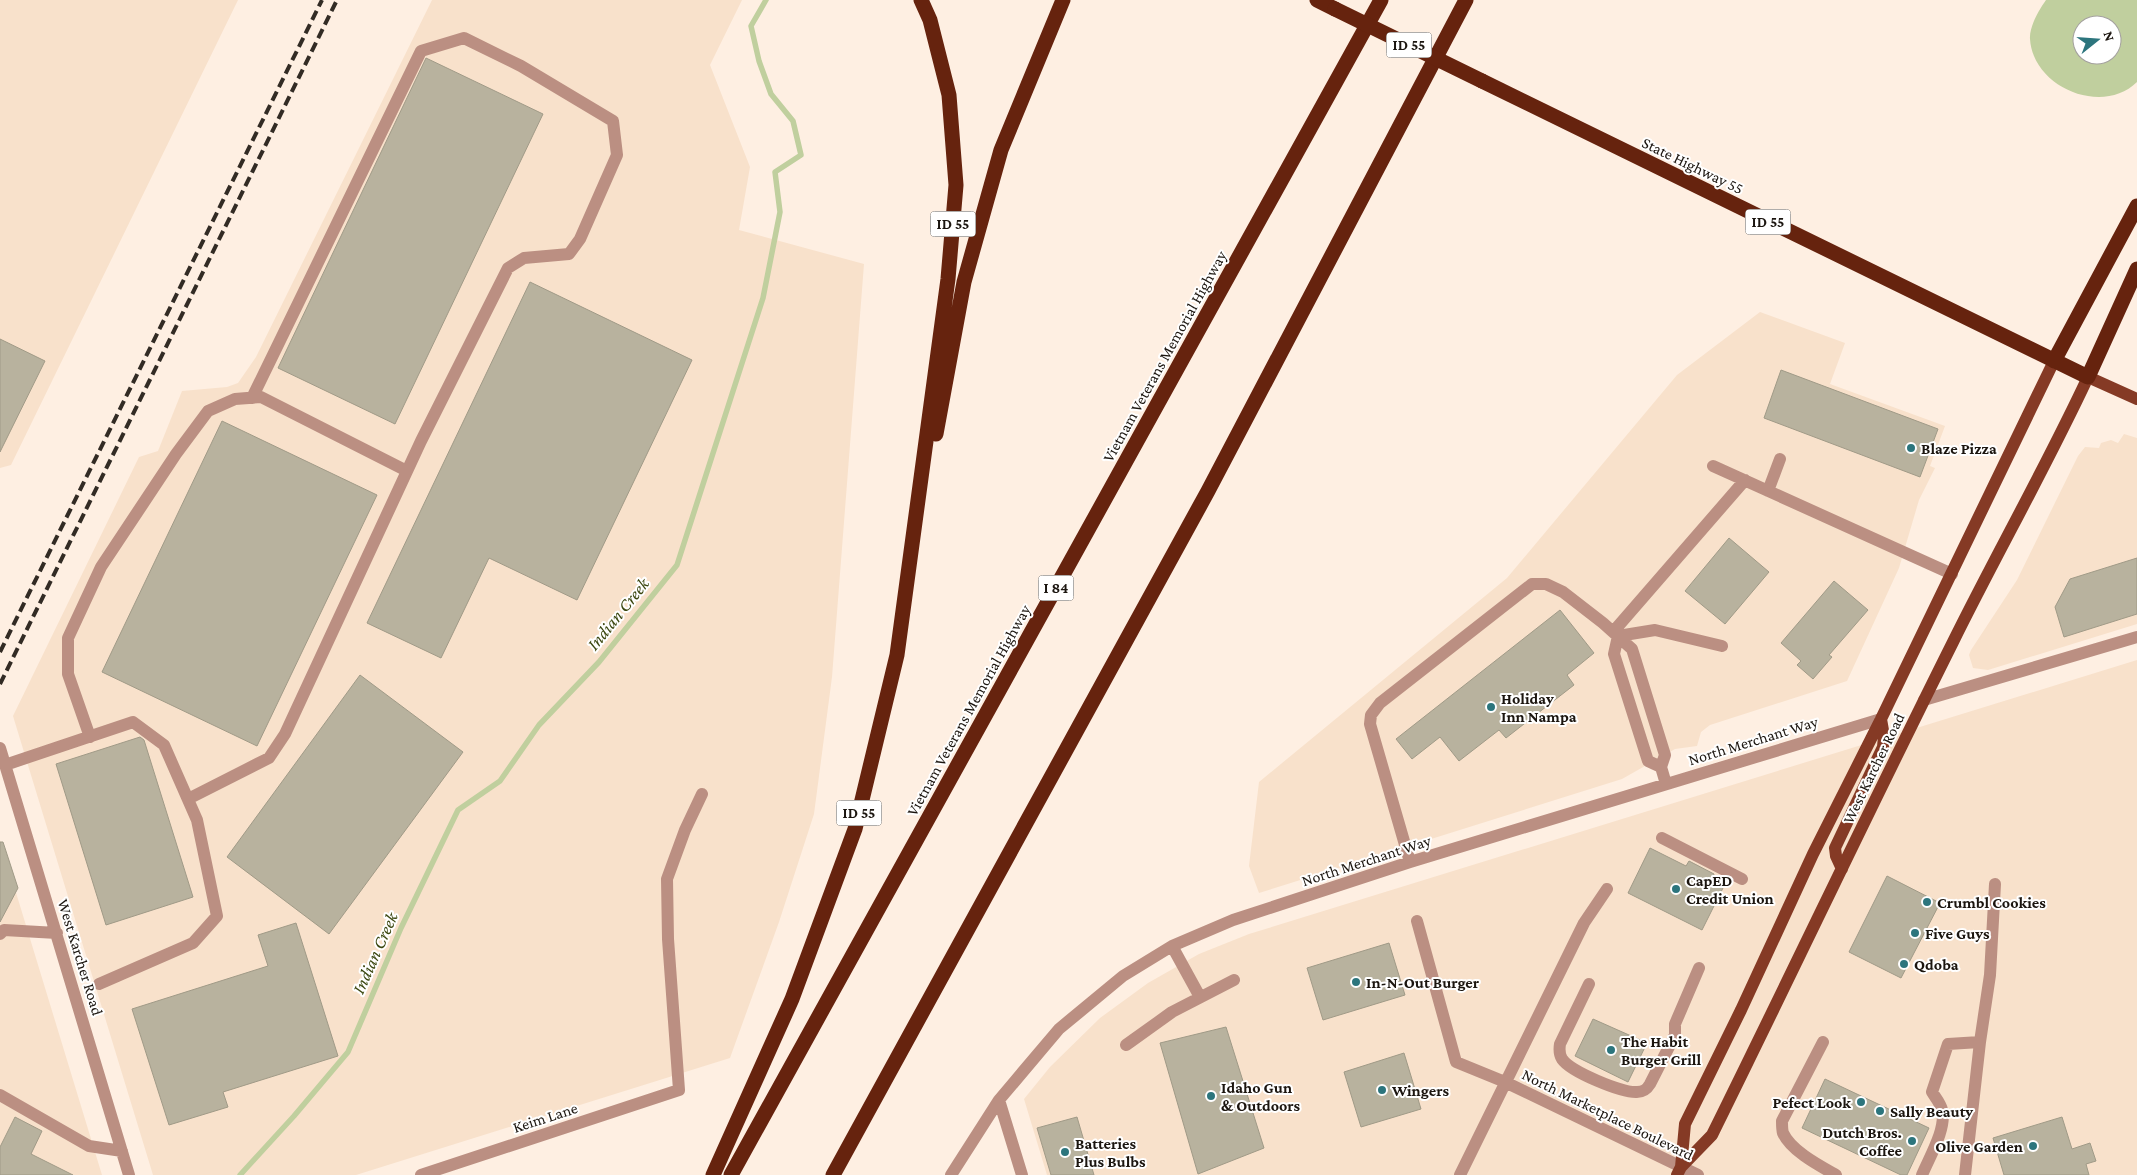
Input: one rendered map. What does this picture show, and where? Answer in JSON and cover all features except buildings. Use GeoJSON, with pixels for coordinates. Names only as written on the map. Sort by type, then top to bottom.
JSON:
{"type":"FeatureCollection","features":[{"type":"Feature","properties":{"kind":"highway","name":"ID 55"},"geometry":{"type":"LineString","coordinates":[[713,1175],[792,999],[855,829],[897,654],[948,279],[956,185],[949,95],[930,20],[921,0]]}},
{"type":"Feature","properties":{"kind":"highway"},"geometry":{"type":"LineString","coordinates":[[897,654],[964,282],[1001,150],[1063,0]]}},
{"type":"Feature","properties":{"kind":"highway","name":"State Highway 55"},"geometry":{"type":"LineString","coordinates":[[1317,0],[2088,377]]}},
{"type":"Feature","properties":{"kind":"highway","name":"Vietnam Veterans Memorial Highway"},"geometry":{"type":"LineString","coordinates":[[731,1175],[1381,0]]}},
{"type":"Feature","properties":{"kind":"highway"},"geometry":{"type":"LineString","coordinates":[[833,1175],[1208,492],[1466,0]]}},
{"type":"Feature","properties":{"kind":"highway"},"geometry":{"type":"LineString","coordinates":[[2054,361],[2137,206]]}},
{"type":"Feature","properties":{"kind":"highway"},"geometry":{"type":"LineString","coordinates":[[2088,377],[2137,269]]}},
{"type":"Feature","properties":{"kind":"main road","name":"West Karcher Road"},"geometry":{"type":"LineString","coordinates":[[1679,1171],[1685,1124],[1741,1010],[1813,854],[1882,719],[2054,361]]}},
{"type":"Feature","properties":{"kind":"main road","name":"West Karcher Road"},"geometry":{"type":"LineString","coordinates":[[1679,1171],[1712,1135],[1977,592],[2061,436],[2088,377]]}},
{"type":"Feature","properties":{"kind":"main road"},"geometry":{"type":"LineString","coordinates":[[2088,377],[2137,399]]}},
{"type":"Feature","properties":{"kind":"main road"},"geometry":{"type":"LineString","coordinates":[[1842,868],[1836,856],[1835,848],[1883,747],[1882,719]]}},
{"type":"Feature","properties":{"kind":"street"},"geometry":{"type":"LineString","coordinates":[[188,798],[270,758],[285,734],[407,471],[508,268],[524,258],[569,254],[580,239],[617,155],[613,120],[521,66],[464,38],[421,51],[252,398]]}},
{"type":"Feature","properties":{"kind":"street"},"geometry":{"type":"LineString","coordinates":[[90,736],[68,674],[68,638],[101,567],[176,454],[208,411],[235,399],[261,397],[407,471]]}},
{"type":"Feature","properties":{"kind":"street"},"geometry":{"type":"LineString","coordinates":[[1768,491],[1780,459]]}},
{"type":"Feature","properties":{"kind":"street"},"geometry":{"type":"LineString","coordinates":[[1713,466],[1952,574]]}},
{"type":"Feature","properties":{"kind":"street"},"geometry":{"type":"LineString","coordinates":[[1661,767],[1648,761],[1614,654],[1615,634],[1745,480]]}},
{"type":"Feature","properties":{"kind":"street"},"geometry":{"type":"LineString","coordinates":[[1410,862],[1370,724],[1371,715],[1374,709],[1532,584],[1546,584],[1563,592],[1632,649],[1665,755],[1661,767],[1666,784]]}},
{"type":"Feature","properties":{"kind":"street"},"geometry":{"type":"LineString","coordinates":[[1615,634],[1655,630],[1722,646]]}},
{"type":"Feature","properties":{"kind":"street"},"geometry":{"type":"LineString","coordinates":[[1924,700],[2137,637]]}},
{"type":"Feature","properties":{"kind":"street","name":"North Merchant Way"},"geometry":{"type":"LineString","coordinates":[[950,1175],[999,1100],[1059,1029],[1123,976],[1172,946],[1233,920],[1410,862],[1882,719]]}},
{"type":"Feature","properties":{"kind":"street"},"geometry":{"type":"LineString","coordinates":[[5,765],[134,722],[164,745],[188,798],[197,820],[217,916],[193,943],[99,984]]}},
{"type":"Feature","properties":{"kind":"street","name":"West Karcher Road"},"geometry":{"type":"LineString","coordinates":[[0,748],[129,1175]]}},
{"type":"Feature","properties":{"kind":"street","name":"Keim Lane"},"geometry":{"type":"LineString","coordinates":[[421,1175],[679,1090],[668,939],[667,879],[684,830],[702,794]]}},
{"type":"Feature","properties":{"kind":"street"},"geometry":{"type":"LineString","coordinates":[[1662,838],[1742,879]]}},
{"type":"Feature","properties":{"kind":"street"},"geometry":{"type":"LineString","coordinates":[[1965,1175],[1980,1042],[1990,975],[1995,884]]}},
{"type":"Feature","properties":{"kind":"street"},"geometry":{"type":"LineString","coordinates":[[1460,1175],[1504,1082],[1584,923],[1607,889]]}},
{"type":"Feature","properties":{"kind":"street","name":"North Marketplace Boulevard"},"geometry":{"type":"LineString","coordinates":[[1417,921],[1456,1062],[1504,1082],[1679,1171],[1698,1175]]}},
{"type":"Feature","properties":{"kind":"street"},"geometry":{"type":"LineString","coordinates":[[0,934],[4,930],[57,933]]}},
{"type":"Feature","properties":{"kind":"street"},"geometry":{"type":"LineString","coordinates":[[1172,946],[1200,997]]}},
{"type":"Feature","properties":{"kind":"street"},"geometry":{"type":"LineString","coordinates":[[1589,984],[1560,1044],[1561,1058],[1570,1067],[1616,1089],[1638,1092],[1645,1090],[1650,1084],[1675,1035],[1675,1024],[1699,968]]}},
{"type":"Feature","properties":{"kind":"street"},"geometry":{"type":"LineString","coordinates":[[1126,1045],[1172,1012],[1234,980]]}},
{"type":"Feature","properties":{"kind":"street"},"geometry":{"type":"LineString","coordinates":[[1823,1042],[1782,1121],[1783,1133],[1790,1143],[1810,1160],[1836,1175]]}},
{"type":"Feature","properties":{"kind":"street"},"geometry":{"type":"LineString","coordinates":[[1922,1175],[1939,1136],[1943,1119],[1942,1108],[1932,1092],[1948,1044],[1980,1042]]}},
{"type":"Feature","properties":{"kind":"street"},"geometry":{"type":"LineString","coordinates":[[0,1096],[89,1146],[122,1151]]}},
{"type":"Feature","properties":{"kind":"street"},"geometry":{"type":"LineString","coordinates":[[999,1100],[1022,1175]]}},
{"type":"Feature","properties":{"kind":"shaded area"},"geometry":{"type":"Polygon","coordinates":[[[0,0],[238,0],[11,465],[0,468],[0,0]]]}},
{"type":"Feature","properties":{"kind":"shaded area"},"geometry":{"type":"Polygon","coordinates":[[[432,0],[742,0],[710,65],[750,167],[739,230],[864,264],[832,677],[814,814],[779,922],[730,1058],[356,1175],[153,1175],[13,716],[139,457],[158,451],[182,391],[227,387],[238,383],[256,357],[432,0]]]}},
{"type":"Feature","properties":{"kind":"shaded area"},"geometry":{"type":"Polygon","coordinates":[[[2046,0],[2137,0],[2137,82],[2123,92],[2106,97],[2072,92],[2056,83],[2043,71],[2034,56],[2030,34],[2046,0]]]}},
{"type":"Feature","properties":{"kind":"shaded area"},"geometry":{"type":"Polygon","coordinates":[[[1760,312],[1845,343],[1830,384],[1945,426],[1930,466],[1935,468],[1919,500],[1899,568],[1847,681],[1710,725],[1701,732],[1697,746],[1675,749],[1622,779],[1259,893],[1249,866],[1259,782],[1507,578],[1677,375],[1760,312]]]}},
{"type":"Feature","properties":{"kind":"shaded area"},"geometry":{"type":"Polygon","coordinates":[[[2124,434],[2137,438],[2137,624],[1988,670],[1973,668],[1969,655],[1971,650],[2017,580],[2078,456],[2085,447],[2099,448],[2101,443],[2111,440],[2118,443],[2124,434]]]}},
{"type":"Feature","properties":{"kind":"shaded area"},"geometry":{"type":"Polygon","coordinates":[[[2137,660],[2137,1175],[1047,1175],[1024,1099],[1050,1067],[1100,1018],[1148,983],[1199,954],[1249,934],[2137,660]]]}},
{"type":"Feature","properties":{"kind":"shaded area"},"geometry":{"type":"Polygon","coordinates":[[[0,840],[102,1175],[0,1175],[0,840]]]}},
{"type":"Feature","properties":{"kind":"waterway","name":"Indian Creek"},"geometry":{"type":"LineString","coordinates":[[240,1175],[294,1116],[348,1052],[401,928],[458,810],[500,781],[539,725],[599,662],[677,565],[763,298],[780,212],[775,172],[801,155],[793,121],[771,94],[759,61],[751,26],[766,0]]}},
{"type":"Feature","properties":{"kind":"railway"},"geometry":{"type":"LineString","coordinates":[[0,652],[322,0]]}},
{"type":"Feature","properties":{"kind":"railway"},"geometry":{"type":"LineString","coordinates":[[0,684],[337,0]]}},
{"type":"Feature","properties":{"kind":"place","name":"Blaze Pizza"},"geometry":{"type":"Point","coordinates":[1911,448]}},
{"type":"Feature","properties":{"kind":"place","name":"Holiday Inn Nampa"},"geometry":{"type":"Point","coordinates":[1491,707]}},
{"type":"Feature","properties":{"kind":"place","name":"CapED Credit Union"},"geometry":{"type":"Point","coordinates":[1676,889]}},
{"type":"Feature","properties":{"kind":"place","name":"Crumbl Cookies"},"geometry":{"type":"Point","coordinates":[1927,902]}},
{"type":"Feature","properties":{"kind":"place","name":"Five Guys"},"geometry":{"type":"Point","coordinates":[1915,933]}},
{"type":"Feature","properties":{"kind":"place","name":"Qdoba"},"geometry":{"type":"Point","coordinates":[1904,964]}},
{"type":"Feature","properties":{"kind":"place","name":"In-N-Out Burger"},"geometry":{"type":"Point","coordinates":[1356,982]}},
{"type":"Feature","properties":{"kind":"place","name":"The Habit Burger Grill"},"geometry":{"type":"Point","coordinates":[1611,1050]}},
{"type":"Feature","properties":{"kind":"place","name":"Wingers"},"geometry":{"type":"Point","coordinates":[1382,1090]}},
{"type":"Feature","properties":{"kind":"place","name":"Idaho Gun & Outdoors"},"geometry":{"type":"Point","coordinates":[1211,1096]}},
{"type":"Feature","properties":{"kind":"place","name":"Pefect Look"},"geometry":{"type":"Point","coordinates":[1861,1102]}},
{"type":"Feature","properties":{"kind":"place","name":"Sally Beauty"},"geometry":{"type":"Point","coordinates":[1880,1111]}},
{"type":"Feature","properties":{"kind":"place","name":"Dutch Bros. Coffee"},"geometry":{"type":"Point","coordinates":[1912,1141]}},
{"type":"Feature","properties":{"kind":"place","name":"Olive Garden"},"geometry":{"type":"Point","coordinates":[2033,1146]}},
{"type":"Feature","properties":{"kind":"place","name":"Batteries Plus Bulbs"},"geometry":{"type":"Point","coordinates":[1065,1152]}}]}
